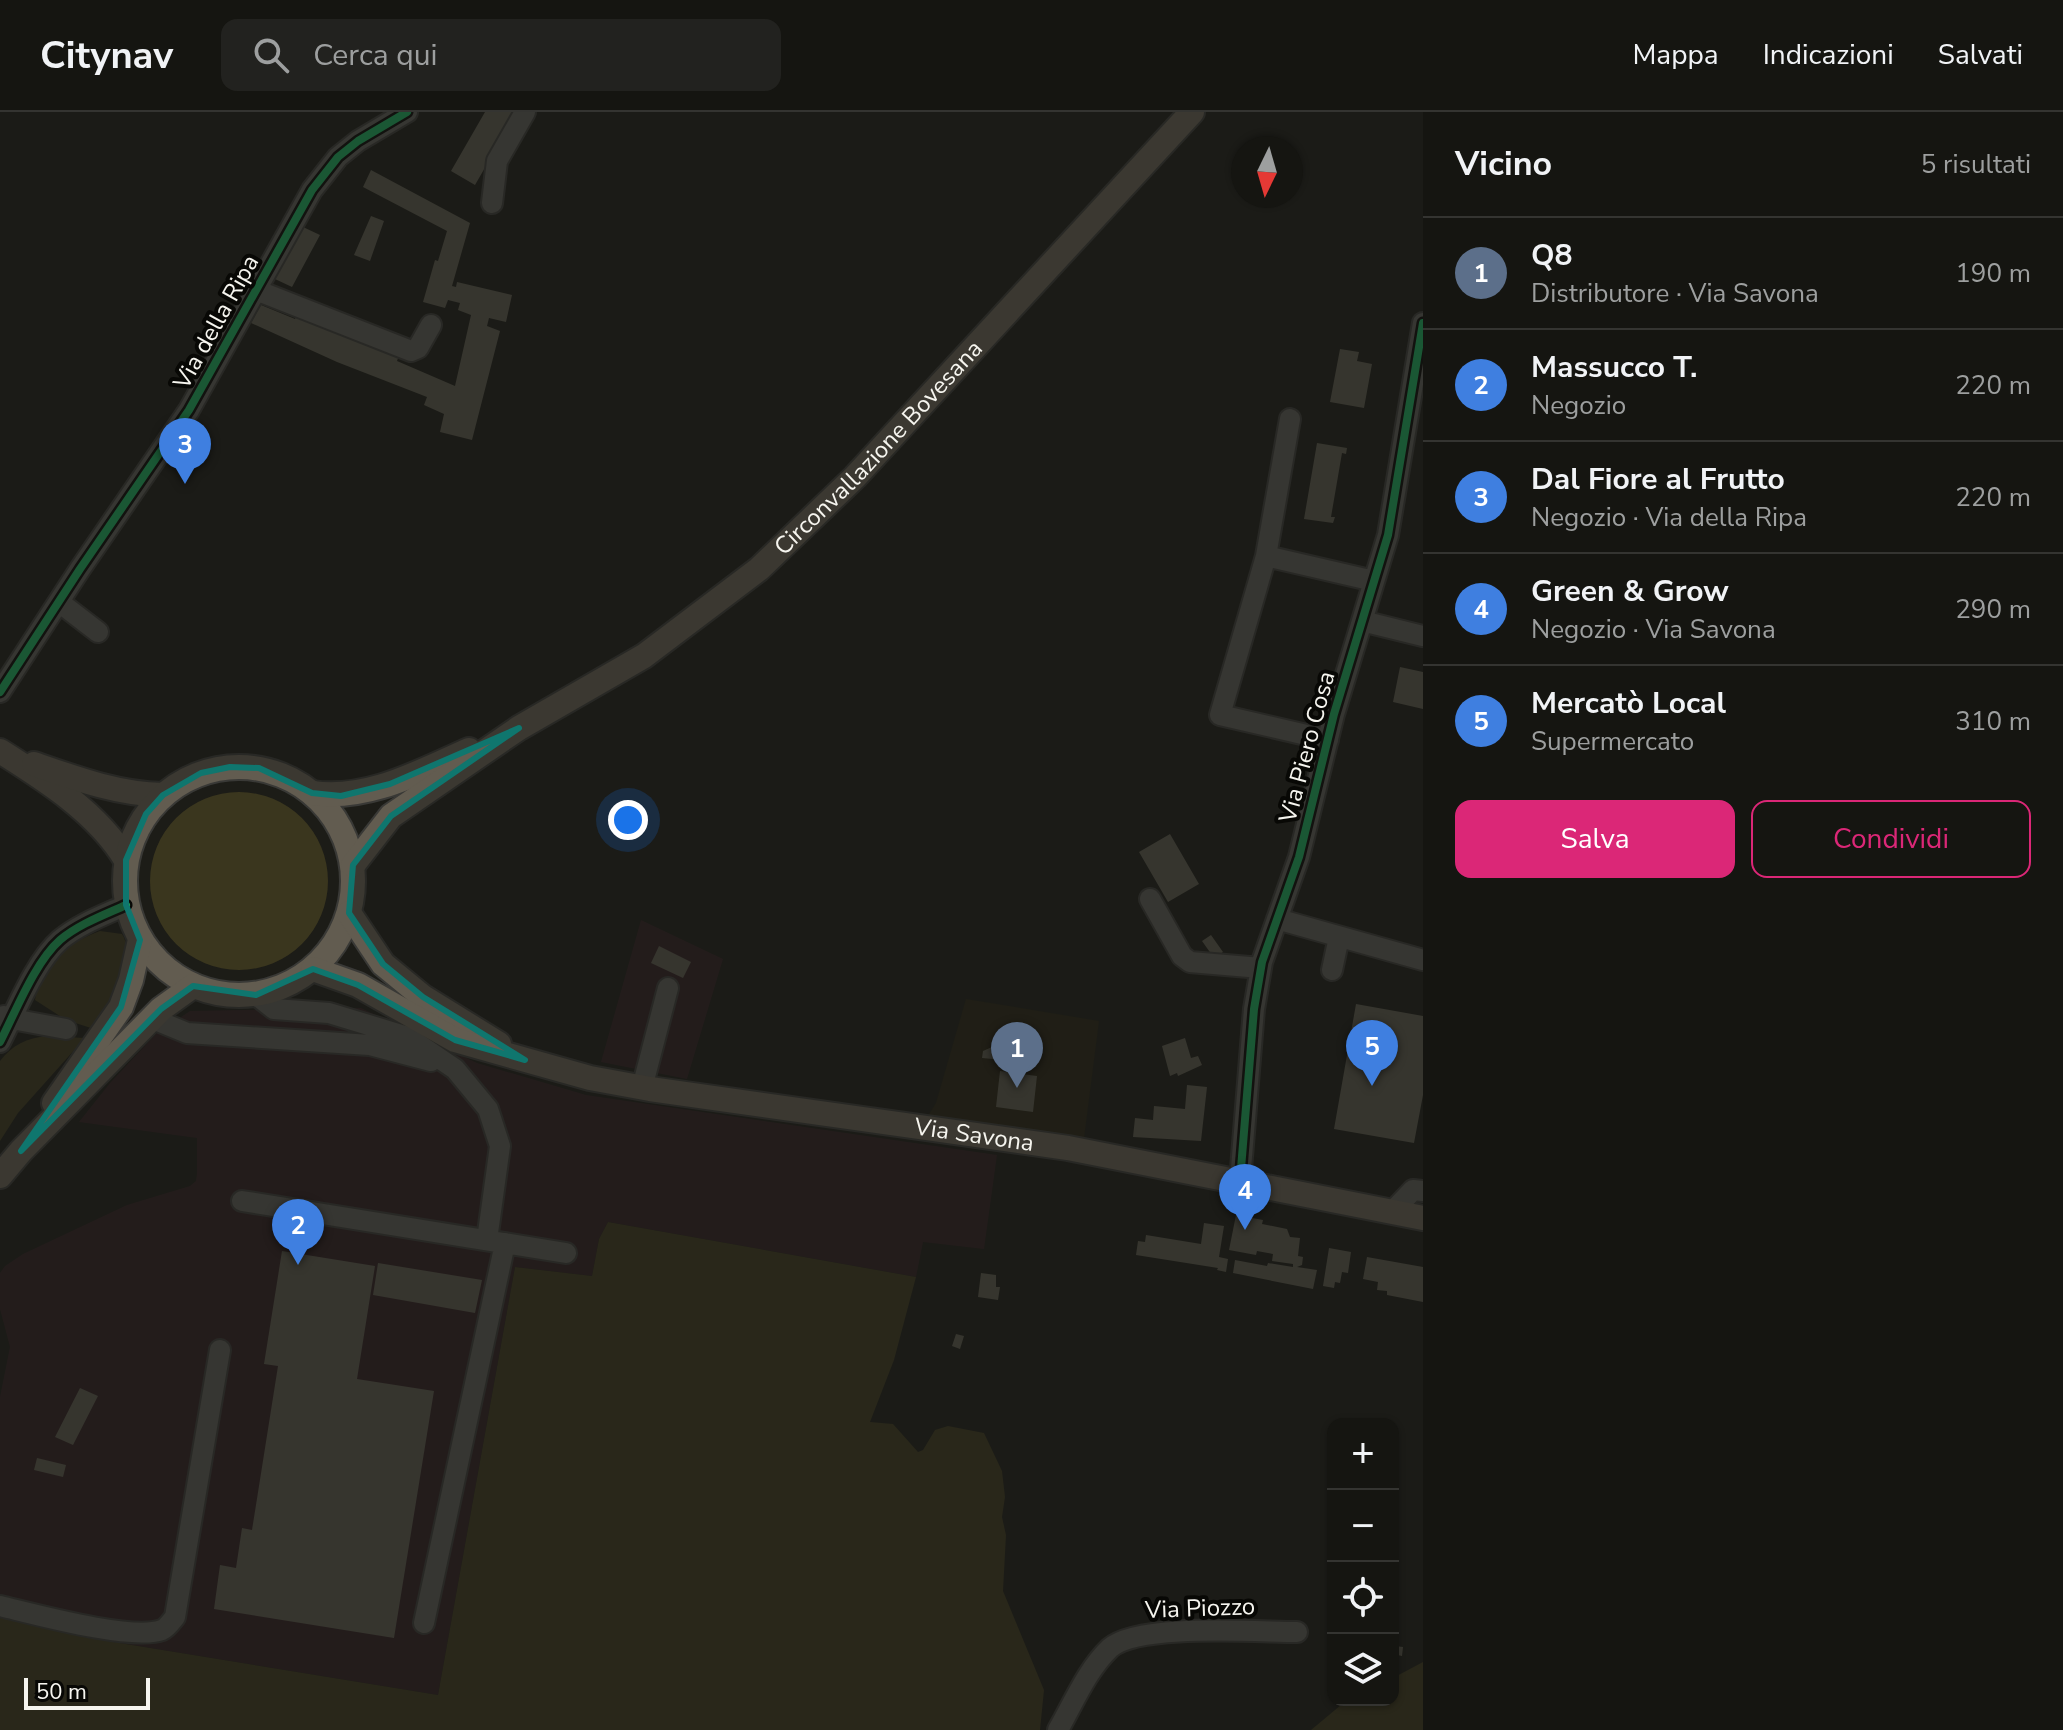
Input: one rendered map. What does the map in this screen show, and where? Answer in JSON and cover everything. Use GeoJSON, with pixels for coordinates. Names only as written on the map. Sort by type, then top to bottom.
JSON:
{"type":"FeatureCollection","features":[{"type":"Feature","properties":{"kind":"main road","name":"Circonvallazione Bovesana"},"geometry":{"type":"LineString","coordinates":[[353,865],[391,816],[519,728],[644,656],[759,569],[855,477],[1192,112]]}},
{"type":"Feature","properties":{"kind":"main road","name":"Circonvallazione Bovesana"},"geometry":{"type":"LineString","coordinates":[[312,793],[341,796],[390,784],[519,728]]}},
{"type":"Feature","properties":{"kind":"main road"},"geometry":{"type":"LineString","coordinates":[[1,752],[109,789],[163,795]]}},
{"type":"Feature","properties":{"kind":"main road"},"geometry":{"type":"LineString","coordinates":[[1,752],[74,802],[114,841],[126,860]]}},
{"type":"Feature","properties":{"kind":"main road"},"geometry":{"type":"LineString","coordinates":[[230,767],[259,768],[287,777],[312,793],[331,813],[345,838],[353,865],[354,890],[349,913],[329,953],[313,969],[286,986],[256,995],[224,995],[193,986],[163,967],[140,940],[126,905],[126,860],[133,836],[146,814],[163,795],[181,782],[201,773],[230,767]]}},
{"type":"Feature","properties":{"kind":"main road","name":"Via Savona"},"geometry":{"type":"LineString","coordinates":[[349,913],[383,964],[423,997],[525,1060]]}},
{"type":"Feature","properties":{"kind":"main road"},"geometry":{"type":"LineString","coordinates":[[0,1176],[88,1070],[121,1007],[140,940]]}},
{"type":"Feature","properties":{"kind":"main road","name":"Via Savona"},"geometry":{"type":"LineString","coordinates":[[313,969],[358,985],[455,1040],[590,1078],[1068,1148],[1423,1218]]}},
{"type":"Feature","properties":{"kind":"main road"},"geometry":{"type":"LineString","coordinates":[[88,1070],[193,986]]}},
{"type":"Feature","properties":{"kind":"street","name":"Via della Ripa"},"geometry":{"type":"LineString","coordinates":[[0,692],[189,410],[312,190],[338,157],[358,141],[407,112]]}},
{"type":"Feature","properties":{"kind":"street"},"geometry":{"type":"LineString","coordinates":[[492,203],[497,161],[525,112]]}},
{"type":"Feature","properties":{"kind":"street"},"geometry":{"type":"LineString","coordinates":[[256,290],[411,351],[418,348],[431,325]]}},
{"type":"Feature","properties":{"kind":"street","name":"Via Piero Cosa"},"geometry":{"type":"LineString","coordinates":[[1240,1181],[1254,1009],[1261,968],[1299,857],[1328,740],[1388,535],[1423,323]]}},
{"type":"Feature","properties":{"kind":"street","name":"Via Piero Cosa"},"geometry":{"type":"LineString","coordinates":[[1290,419],[1266,556],[1220,715],[1328,740]]}},
{"type":"Feature","properties":{"kind":"street"},"geometry":{"type":"LineString","coordinates":[[1266,556],[1374,581]]}},
{"type":"Feature","properties":{"kind":"street"},"geometry":{"type":"LineString","coordinates":[[59,602],[98,632]]}},
{"type":"Feature","properties":{"kind":"street"},"geometry":{"type":"LineString","coordinates":[[1362,621],[1423,636]]}},
{"type":"Feature","properties":{"kind":"street"},"geometry":{"type":"LineString","coordinates":[[1150,899],[1182,956],[1190,962],[1261,968]]}},
{"type":"Feature","properties":{"kind":"street"},"geometry":{"type":"LineString","coordinates":[[0,1042],[6,1017],[48,952],[62,938],[126,905]]}},
{"type":"Feature","properties":{"kind":"street"},"geometry":{"type":"LineString","coordinates":[[1277,919],[1423,960]]}},
{"type":"Feature","properties":{"kind":"street"},"geometry":{"type":"LineString","coordinates":[[1332,970],[1339,937]]}},
{"type":"Feature","properties":{"kind":"street"},"geometry":{"type":"LineString","coordinates":[[642,1088],[668,988]]}},
{"type":"Feature","properties":{"kind":"street"},"geometry":{"type":"LineString","coordinates":[[256,995],[274,1009],[329,1013],[408,1037],[455,1069],[488,1109],[500,1146],[496,1241],[424,1623]]}},
{"type":"Feature","properties":{"kind":"street"},"geometry":{"type":"LineString","coordinates":[[6,1017],[66,1029]]}},
{"type":"Feature","properties":{"kind":"street"},"geometry":{"type":"LineString","coordinates":[[153,1019],[187,1033],[370,1045],[455,1069]]}},
{"type":"Feature","properties":{"kind":"street"},"geometry":{"type":"LineString","coordinates":[[1393,1211],[1413,1190],[1423,1191]]}},
{"type":"Feature","properties":{"kind":"street"},"geometry":{"type":"LineString","coordinates":[[242,1201],[566,1253]]}},
{"type":"Feature","properties":{"kind":"street"},"geometry":{"type":"LineString","coordinates":[[0,1606],[104,1629],[145,1633],[165,1630],[175,1617],[220,1350]]}},
{"type":"Feature","properties":{"kind":"street","name":"Via Piozzo"},"geometry":{"type":"LineString","coordinates":[[1058,1730],[1093,1666],[1113,1645],[1134,1636],[1164,1632],[1297,1632]]}},
{"type":"Feature","properties":{"kind":"highlighted area"},"geometry":{"type":"Polygon","coordinates":[[[519,728],[391,816],[353,865],[349,913],[383,964],[423,997],[525,1060],[455,1040],[358,985],[313,969],[256,995],[193,986],[161,1009],[21,1151],[121,1007],[140,940],[126,905],[126,860],[146,814],[163,795],[201,773],[230,767],[259,768],[312,793],[341,796],[390,784],[519,728]]]}},
{"type":"Feature","properties":{"kind":"shaded area"},"geometry":{"type":"Polygon","coordinates":[[[239,792],[273,799],[302,818],[321,847],[328,881],[321,915],[302,944],[273,963],[239,970],[205,963],[176,944],[157,915],[150,881],[157,847],[176,818],[205,799],[239,792]]]}},
{"type":"Feature","properties":{"kind":"shaded area"},"geometry":{"type":"Polygon","coordinates":[[[641,920],[723,959],[687,1079],[601,1062],[641,920]]]}},
{"type":"Feature","properties":{"kind":"shaded area"},"geometry":{"type":"Polygon","coordinates":[[[100,931],[122,934],[126,956],[118,983],[94,1029],[66,1020],[35,1000],[43,976],[58,956],[100,931]]]}},
{"type":"Feature","properties":{"kind":"shaded area"},"geometry":{"type":"Polygon","coordinates":[[[966,999],[1099,1021],[1084,1138],[928,1116],[936,1103],[966,999]]]}},
{"type":"Feature","properties":{"kind":"shaded area"},"geometry":{"type":"Polygon","coordinates":[[[361,1008],[477,1063],[586,1095],[997,1155],[984,1249],[923,1242],[916,1277],[608,1222],[599,1239],[592,1276],[515,1267],[438,1695],[89,1638],[0,1617],[0,1397],[10,1347],[0,1309],[0,1273],[23,1254],[127,1205],[190,1186],[196,1181],[197,1138],[79,1122],[156,1034],[190,1011],[361,1008]]]}},
{"type":"Feature","properties":{"kind":"shaded area"},"geometry":{"type":"Polygon","coordinates":[[[47,1036],[85,1038],[18,1113],[0,1141],[0,1061],[20,1043],[47,1036]]]}},
{"type":"Feature","properties":{"kind":"shaded area"},"geometry":{"type":"Polygon","coordinates":[[[608,1222],[916,1277],[894,1360],[870,1422],[893,1424],[918,1452],[923,1450],[935,1430],[948,1426],[984,1433],[1002,1471],[1005,1497],[1002,1517],[1006,1535],[1003,1591],[1044,1690],[1040,1730],[0,1730],[0,1617],[89,1638],[438,1695],[515,1267],[592,1276],[599,1239],[608,1222]]]}},
{"type":"Feature","properties":{"kind":"shaded area"},"geometry":{"type":"Polygon","coordinates":[[[1423,1662],[1423,1730],[1311,1730],[1340,1706],[1399,1706],[1399,1675],[1423,1662]]]}},
{"type":"Feature","properties":{"kind":"building"},"geometry":{"type":"Polygon","coordinates":[[[485,112],[517,112],[475,185],[451,171],[485,112]]]}},
{"type":"Feature","properties":{"kind":"building"},"geometry":{"type":"Polygon","coordinates":[[[371,170],[470,223],[452,286],[456,287],[457,282],[512,295],[506,322],[489,318],[487,326],[500,331],[472,440],[440,432],[444,414],[424,405],[427,397],[337,362],[251,323],[261,305],[295,319],[299,308],[401,350],[397,361],[455,386],[471,315],[458,310],[460,303],[448,300],[445,308],[423,302],[447,231],[363,187],[371,170]]]}},
{"type":"Feature","properties":{"kind":"building"},"geometry":{"type":"Polygon","coordinates":[[[371,216],[384,221],[370,261],[354,255],[371,216]]]}},
{"type":"Feature","properties":{"kind":"building"},"geometry":{"type":"Polygon","coordinates":[[[303,227],[320,235],[292,287],[275,279],[303,227]]]}},
{"type":"Feature","properties":{"kind":"building"},"geometry":{"type":"Polygon","coordinates":[[[1340,349],[1359,352],[1357,361],[1372,364],[1364,408],[1330,402],[1340,349]]]}},
{"type":"Feature","properties":{"kind":"building"},"geometry":{"type":"Polygon","coordinates":[[[1317,443],[1347,448],[1346,454],[1342,453],[1331,517],[1335,517],[1333,523],[1304,519],[1317,443]]]}},
{"type":"Feature","properties":{"kind":"building"},"geometry":{"type":"Polygon","coordinates":[[[1400,667],[1423,672],[1423,709],[1393,702],[1400,667]]]}},
{"type":"Feature","properties":{"kind":"building"},"geometry":{"type":"Polygon","coordinates":[[[1170,834],[1199,884],[1168,902],[1139,852],[1170,834]]]}},
{"type":"Feature","properties":{"kind":"building"},"geometry":{"type":"Polygon","coordinates":[[[1211,935],[1223,952],[1214,958],[1202,941],[1211,935]]]}},
{"type":"Feature","properties":{"kind":"building"},"geometry":{"type":"Polygon","coordinates":[[[659,946],[691,962],[683,978],[651,963],[659,946]]]}},
{"type":"Feature","properties":{"kind":"building"},"geometry":{"type":"Polygon","coordinates":[[[1356,1004],[1423,1016],[1423,1095],[1414,1143],[1334,1129],[1356,1004]]]}},
{"type":"Feature","properties":{"kind":"building"},"geometry":{"type":"Polygon","coordinates":[[[1003,1035],[1042,1040],[1039,1063],[982,1058],[983,1051],[992,1047],[1001,1048],[1003,1035]]]}},
{"type":"Feature","properties":{"kind":"building"},"geometry":{"type":"Polygon","coordinates":[[[1185,1038],[1191,1058],[1198,1056],[1202,1065],[1178,1076],[1177,1073],[1170,1076],[1162,1046],[1185,1038]]]}},
{"type":"Feature","properties":{"kind":"building"},"geometry":{"type":"Polygon","coordinates":[[[1000,1071],[1037,1076],[1033,1112],[996,1107],[1000,1071]]]}},
{"type":"Feature","properties":{"kind":"building"},"geometry":{"type":"Polygon","coordinates":[[[1187,1085],[1207,1087],[1201,1141],[1133,1137],[1135,1118],[1153,1120],[1154,1106],[1185,1109],[1187,1085]]]}},
{"type":"Feature","properties":{"kind":"building"},"geometry":{"type":"Polygon","coordinates":[[[1236,1215],[1263,1220],[1262,1224],[1287,1229],[1290,1237],[1300,1238],[1298,1256],[1303,1257],[1302,1265],[1297,1267],[1317,1270],[1313,1289],[1233,1273],[1235,1260],[1293,1267],[1293,1264],[1272,1261],[1273,1254],[1257,1251],[1256,1255],[1229,1250],[1236,1215]]]}},
{"type":"Feature","properties":{"kind":"building"},"geometry":{"type":"Polygon","coordinates":[[[1204,1223],[1224,1226],[1219,1257],[1228,1259],[1226,1272],[1218,1268],[1136,1255],[1138,1241],[1145,1242],[1146,1235],[1201,1244],[1204,1223]]]}},
{"type":"Feature","properties":{"kind":"building"},"geometry":{"type":"Polygon","coordinates":[[[1329,1248],[1351,1252],[1348,1273],[1342,1272],[1340,1283],[1335,1282],[1334,1288],[1323,1286],[1329,1248]]]}},
{"type":"Feature","properties":{"kind":"building"},"geometry":{"type":"Polygon","coordinates":[[[282,1251],[375,1266],[357,1379],[434,1391],[394,1638],[214,1609],[220,1565],[236,1568],[242,1528],[252,1530],[278,1366],[264,1364],[282,1251]]]}},
{"type":"Feature","properties":{"kind":"building"},"geometry":{"type":"Polygon","coordinates":[[[1367,1257],[1423,1267],[1423,1302],[1387,1295],[1387,1291],[1377,1290],[1378,1282],[1363,1279],[1367,1257]]]}},
{"type":"Feature","properties":{"kind":"building"},"geometry":{"type":"Polygon","coordinates":[[[378,1263],[482,1280],[475,1313],[373,1295],[378,1263]]]}},
{"type":"Feature","properties":{"kind":"building"},"geometry":{"type":"Polygon","coordinates":[[[981,1273],[996,1275],[996,1287],[1000,1287],[998,1300],[978,1297],[981,1273]]]}},
{"type":"Feature","properties":{"kind":"building"},"geometry":{"type":"Polygon","coordinates":[[[956,1334],[964,1336],[960,1349],[952,1346],[956,1334]]]}},
{"type":"Feature","properties":{"kind":"building"},"geometry":{"type":"Polygon","coordinates":[[[80,1388],[98,1396],[73,1445],[55,1437],[80,1388]]]}},
{"type":"Feature","properties":{"kind":"building"},"geometry":{"type":"Polygon","coordinates":[[[37,1458],[66,1465],[63,1477],[34,1470],[37,1458]]]}},
{"type":"Feature","properties":{"kind":"cycle path"},"geometry":{"type":"LineString","coordinates":[[0,692],[189,410],[312,190],[338,157],[358,141],[407,112]]}},
{"type":"Feature","properties":{"kind":"cycle path"},"geometry":{"type":"LineString","coordinates":[[1240,1181],[1254,1009],[1262,962],[1299,857],[1334,714],[1388,535],[1423,323]]}},
{"type":"Feature","properties":{"kind":"cycle path"},"geometry":{"type":"LineString","coordinates":[[0,1042],[51,949],[75,929],[126,905]]}},
{"type":"Feature","properties":{"kind":"place","name":"Dal Fiore al Frutto"},"geometry":{"type":"Point","coordinates":[185,484]}},
{"type":"Feature","properties":{"kind":"place","name":"Mercatò Local"},"geometry":{"type":"Point","coordinates":[1372,1086]}},
{"type":"Feature","properties":{"kind":"place","name":"Q8"},"geometry":{"type":"Point","coordinates":[1017,1088]}},
{"type":"Feature","properties":{"kind":"place","name":"Green & Grow"},"geometry":{"type":"Point","coordinates":[1245,1230]}},
{"type":"Feature","properties":{"kind":"place","name":"Massucco T."},"geometry":{"type":"Point","coordinates":[298,1265]}}]}
